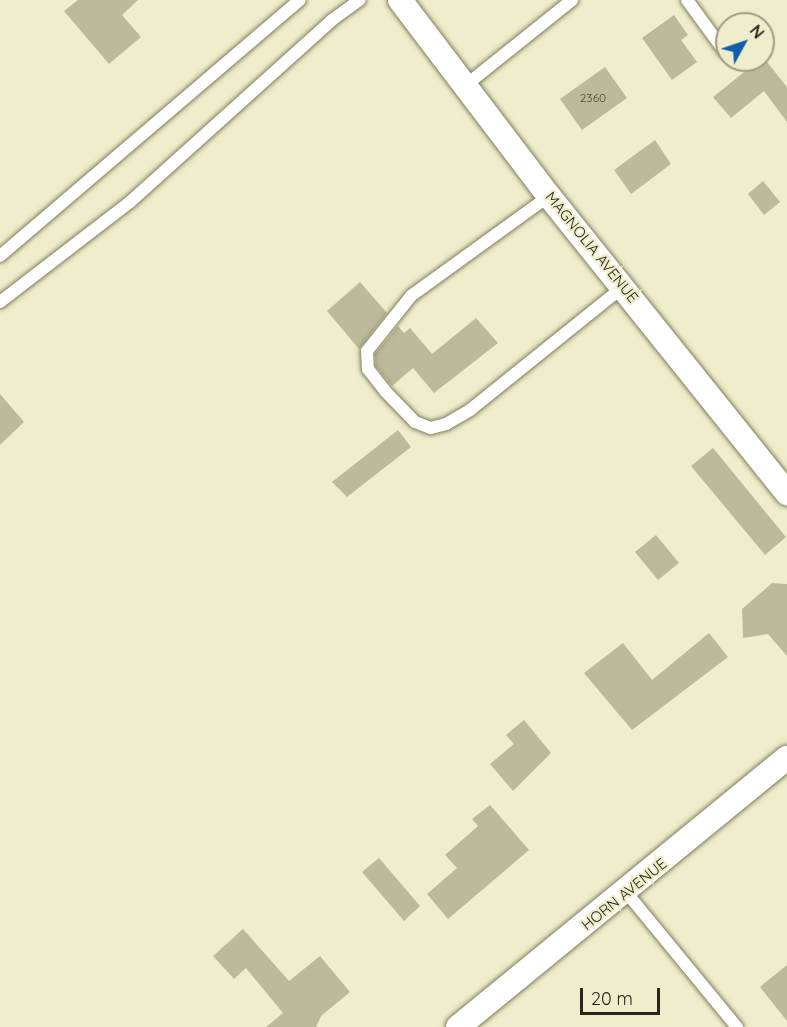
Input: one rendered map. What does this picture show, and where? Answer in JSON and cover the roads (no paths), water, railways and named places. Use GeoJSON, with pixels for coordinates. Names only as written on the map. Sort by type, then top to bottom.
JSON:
{"type":"FeatureCollection","features":[{"type":"Feature","properties":{"kind":"street","name":"MAGNOLIA AVENUE"},"geometry":{"type":"LineString","coordinates":[[400,0],[549,196],[624,286],[787,493]]}},
{"type":"Feature","properties":{"kind":"street","name":"HORN AVENUE"},"geometry":{"type":"LineString","coordinates":[[458,1027],[626,892],[787,758]]}},
{"type":"Feature","properties":{"kind":"lane"},"geometry":{"type":"LineString","coordinates":[[0,255],[300,0]]}},
{"type":"Feature","properties":{"kind":"lane"},"geometry":{"type":"LineString","coordinates":[[0,302],[129,202],[332,21],[360,0]]}},
{"type":"Feature","properties":{"kind":"lane"},"geometry":{"type":"LineString","coordinates":[[466,85],[572,0]]}},
{"type":"Feature","properties":{"kind":"lane"},"geometry":{"type":"LineString","coordinates":[[687,0],[715,38]]}},
{"type":"Feature","properties":{"kind":"lane"},"geometry":{"type":"LineString","coordinates":[[549,196],[411,296],[367,351],[368,369],[385,391],[415,422],[431,428],[446,424],[470,410],[624,286]]}},
{"type":"Feature","properties":{"kind":"lane"},"geometry":{"type":"LineString","coordinates":[[626,892],[737,1027]]}}]}
